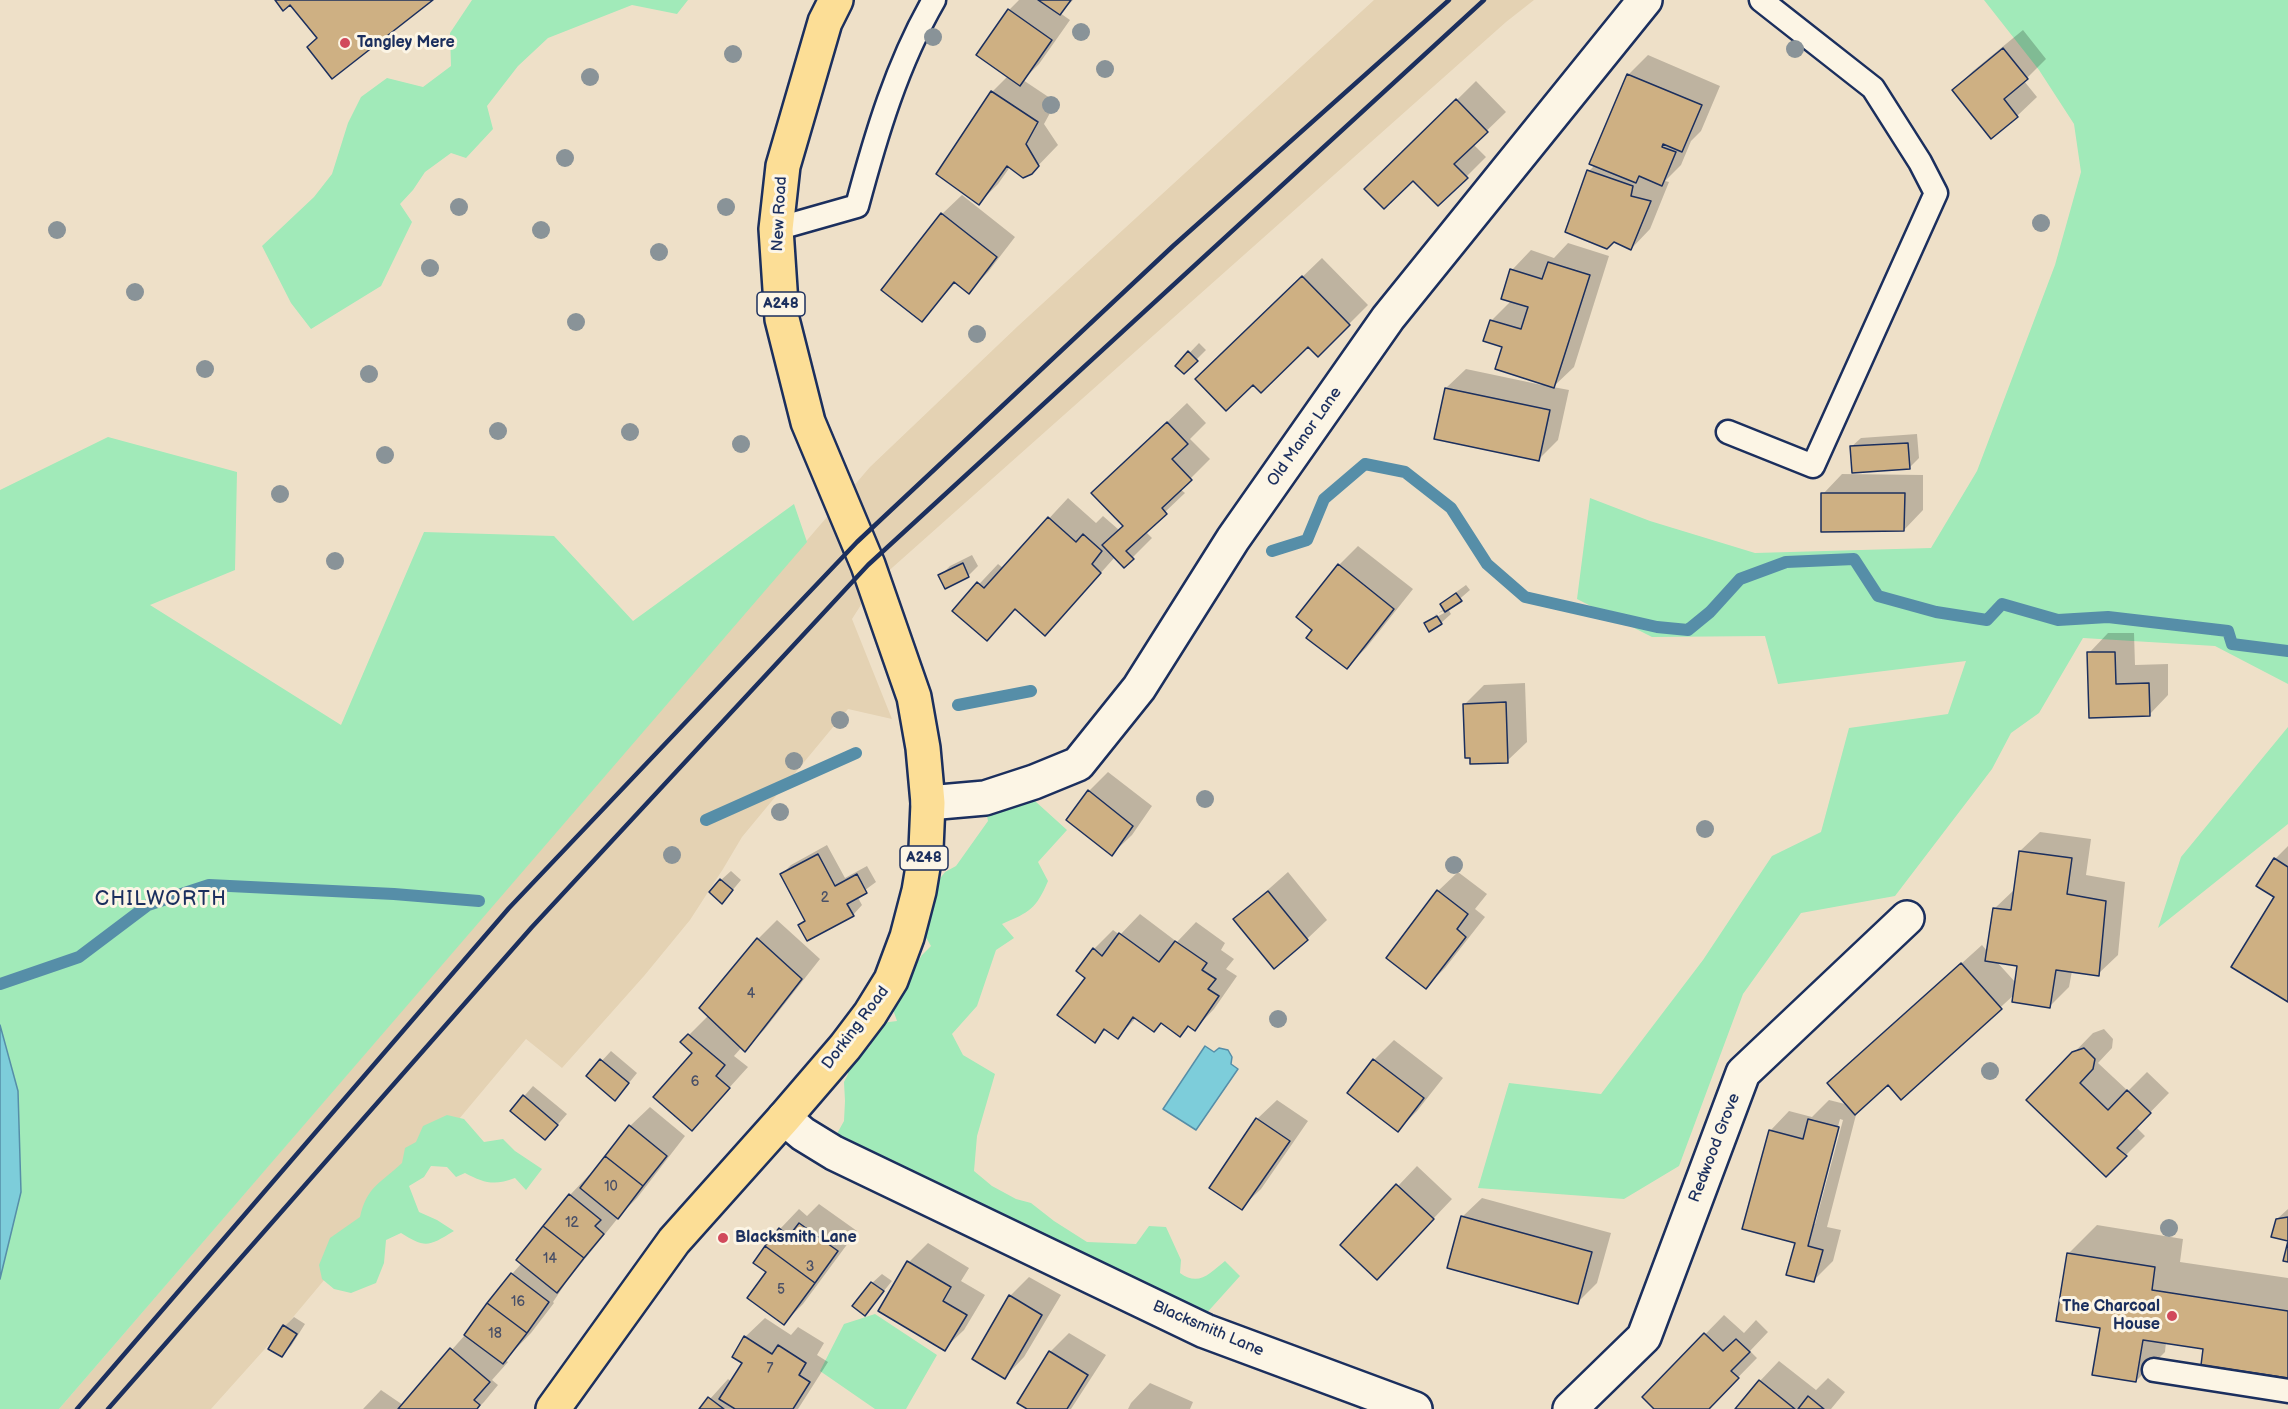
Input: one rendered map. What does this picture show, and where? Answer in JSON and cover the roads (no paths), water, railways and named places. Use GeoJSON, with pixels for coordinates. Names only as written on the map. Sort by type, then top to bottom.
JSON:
{"type":"FeatureCollection","features":[{"type":"Feature","properties":{"kind":"main road","name":"New Road"},"geometry":{"type":"LineString","coordinates":[[836,0],[825,21],[783,166],[776,229],[782,319],[808,422],[868,565]]}},
{"type":"Feature","properties":{"kind":"main road","name":"Dorking Road"},"geometry":{"type":"LineString","coordinates":[[553,1409],[674,1241],[845,1047],[870,1014],[891,980],[907,937],[919,891],[926,849],[928,803],[923,748],[914,697],[868,565]]}},
{"type":"Feature","properties":{"kind":"street","name":"Old Manor Lane"},"geometry":{"type":"LineString","coordinates":[[928,803],[985,798],[1078,764],[1139,688],[1233,539],[1388,318],[1645,0]]}},
{"type":"Feature","properties":{"kind":"street","name":"Redwood Grove"},"geometry":{"type":"LineString","coordinates":[[1570,1409],[1644,1338],[1743,1073],[1907,918]]}},
{"type":"Feature","properties":{"kind":"street","name":"Blacksmith Lane"},"geometry":{"type":"LineString","coordinates":[[784,1118],[803,1134],[834,1153],[1205,1331],[1415,1409]]}},
{"type":"Feature","properties":{"kind":"lane"},"geometry":{"type":"LineString","coordinates":[[776,229],[857,206],[877,131],[899,73],[934,0]]}},
{"type":"Feature","properties":{"kind":"lane"},"geometry":{"type":"LineString","coordinates":[[1728,432],[1813,466],[1936,194],[1920,162],[1873,88],[1761,0]]}},
{"type":"Feature","properties":{"kind":"lane"},"geometry":{"type":"LineString","coordinates":[[2154,1370],[2288,1391]]}},
{"type":"Feature","properties":{"kind":"water"},"geometry":{"type":"Polygon","coordinates":[[[0,1025],[18,1091],[21,1192],[0,1279],[0,1025]]]}},
{"type":"Feature","properties":{"kind":"water"},"geometry":{"type":"Polygon","coordinates":[[[1205,1046],[1214,1052],[1219,1048],[1228,1050],[1232,1057],[1231,1064],[1238,1069],[1196,1130],[1163,1109],[1205,1046]]]}},
{"type":"Feature","properties":{"kind":"waterway"},"geometry":{"type":"LineString","coordinates":[[1272,551],[1307,540],[1324,499],[1365,464],[1405,472],[1451,508],[1487,564],[1525,597],[1657,627],[1688,630],[1710,612],[1740,579],[1786,562],[1854,559],[1878,596],[1936,612],[1987,620],[2002,604],[2058,620],[2108,617],[2228,631],[2232,644],[2288,651]]}},
{"type":"Feature","properties":{"kind":"waterway"},"geometry":{"type":"LineString","coordinates":[[958,705],[1031,691]]}},
{"type":"Feature","properties":{"kind":"waterway"},"geometry":{"type":"LineString","coordinates":[[706,820],[856,753]]}},
{"type":"Feature","properties":{"kind":"waterway"},"geometry":{"type":"LineString","coordinates":[[0,984],[79,957],[148,905],[209,885],[394,894],[479,901]]}},
{"type":"Feature","properties":{"kind":"railway"},"geometry":{"type":"LineString","coordinates":[[77,1409],[509,908],[857,542],[1173,246],[1449,0]]}},
{"type":"Feature","properties":{"kind":"railway"},"geometry":{"type":"LineString","coordinates":[[108,1409],[532,927],[868,565],[1484,0]]}},
{"type":"Feature","properties":{"kind":"place","name":"Tangley Mere"},"geometry":{"type":"Point","coordinates":[345,43]}},
{"type":"Feature","properties":{"kind":"place","name":"Blacksmith Lane"},"geometry":{"type":"Point","coordinates":[723,1238]}},
{"type":"Feature","properties":{"kind":"place","name":"The Charcoal House"},"geometry":{"type":"Point","coordinates":[2172,1316]}},
{"type":"Feature","properties":{"kind":"district","name":"CHILWORTH"},"geometry":{"type":"Point","coordinates":[161,900]}}]}
